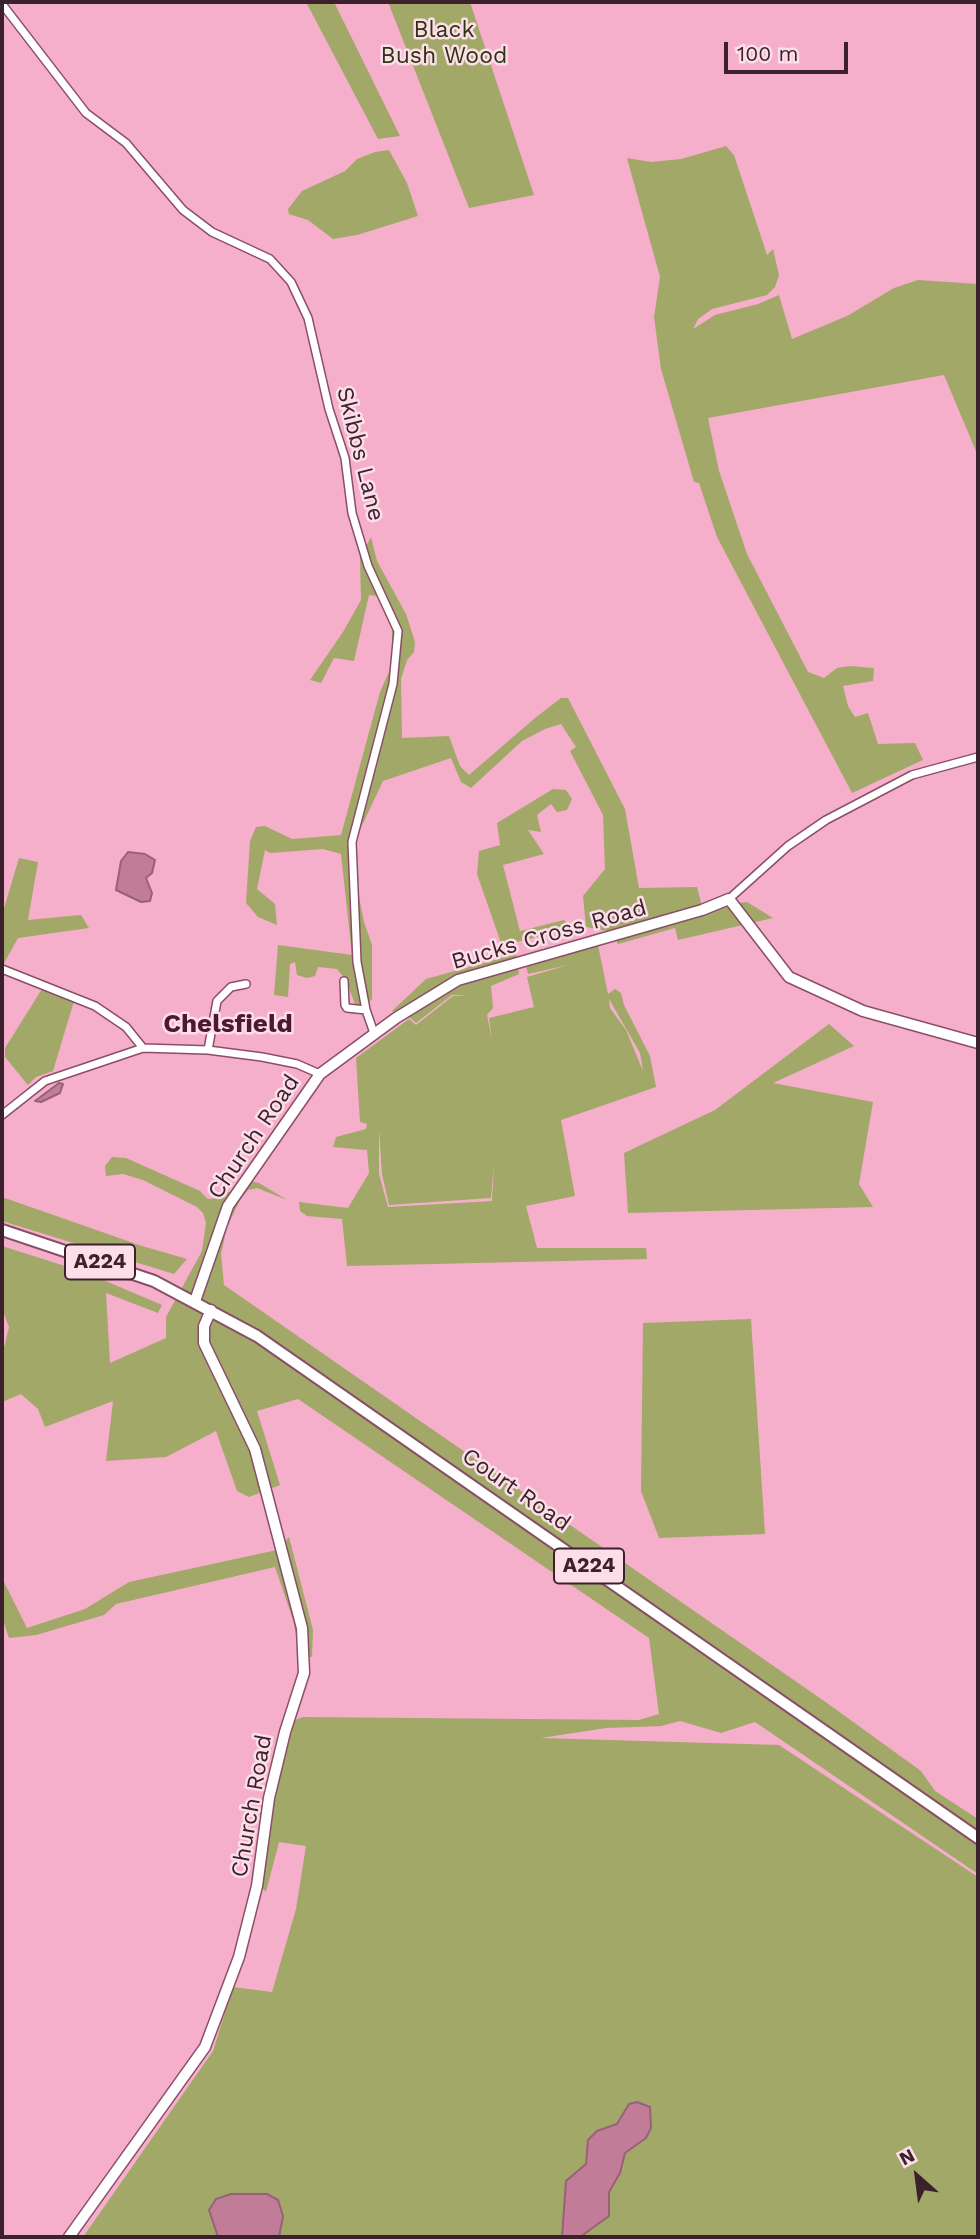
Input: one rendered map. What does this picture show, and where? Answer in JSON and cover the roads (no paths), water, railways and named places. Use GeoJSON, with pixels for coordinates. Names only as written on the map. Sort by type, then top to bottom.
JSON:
{"type":"FeatureCollection","features":[{"type":"Feature","properties":{"kind":"main road","name":"Court Road"},"geometry":{"type":"LineString","coordinates":[[2,1230],[125,1270],[211,1310],[323,1381],[978,1838]]}},
{"type":"Feature","properties":{"kind":"street","name":"Skibbs Lane"},"geometry":{"type":"LineString","coordinates":[[2,4],[86,113],[126,143],[183,210],[212,232],[270,259],[291,282],[308,318],[329,409],[345,458],[352,513],[368,566],[398,631],[393,684],[352,842],[357,962],[366,1010],[374,1033]]}},
{"type":"Feature","properties":{"kind":"street"},"geometry":{"type":"LineString","coordinates":[[978,757],[912,775],[826,820],[788,846],[729,899],[789,976],[863,1011],[978,1043]]}},
{"type":"Feature","properties":{"kind":"street","name":"Bucks Cross Road"},"geometry":{"type":"LineString","coordinates":[[320,1074],[374,1033],[458,980],[702,911],[729,899]]}},
{"type":"Feature","properties":{"kind":"street"},"geometry":{"type":"LineString","coordinates":[[2,969],[58,989],[106,1012],[136,1036],[143,1048]]}},
{"type":"Feature","properties":{"kind":"street"},"geometry":{"type":"LineString","coordinates":[[344,981],[347,1008],[366,1010]]}},
{"type":"Feature","properties":{"kind":"street"},"geometry":{"type":"LineString","coordinates":[[208,1049],[217,1001],[231,988],[246,984]]}},
{"type":"Feature","properties":{"kind":"street"},"geometry":{"type":"LineString","coordinates":[[2,1115],[45,1081],[143,1048],[208,1049],[278,1060],[320,1074]]}},
{"type":"Feature","properties":{"kind":"street","name":"Church Road"},"geometry":{"type":"LineString","coordinates":[[195,1301],[228,1206],[299,1108],[320,1074]]}},
{"type":"Feature","properties":{"kind":"street","name":"Church Road"},"geometry":{"type":"LineString","coordinates":[[69,2237],[205,2047],[245,1933],[257,1886],[269,1798],[285,1732],[304,1674],[302,1628],[255,1449],[204,1343],[204,1326],[211,1310]]}},
{"type":"Feature","properties":{"kind":"district","name":"Chelsfield"},"geometry":{"type":"Point","coordinates":[228,1024]}},
{"type":"Feature","properties":{"kind":"park label","name":"Black Bush Wood"},"geometry":{"type":"Point","coordinates":[444,43]}}]}
